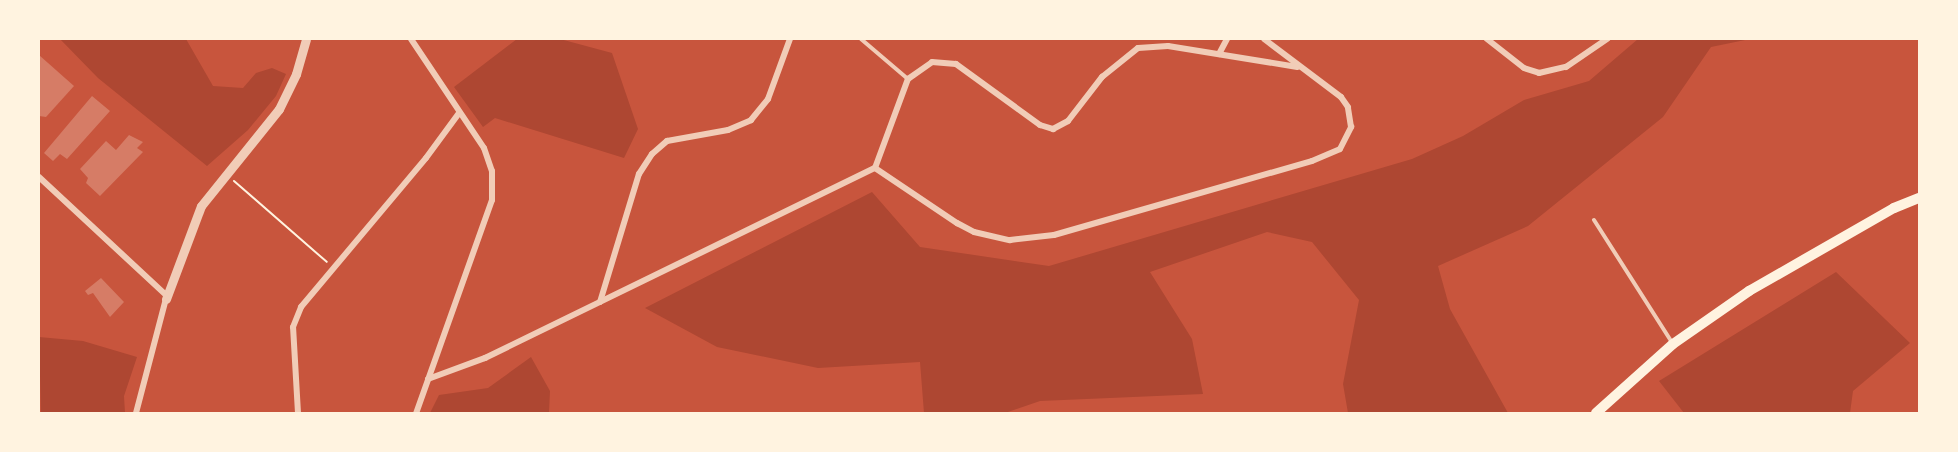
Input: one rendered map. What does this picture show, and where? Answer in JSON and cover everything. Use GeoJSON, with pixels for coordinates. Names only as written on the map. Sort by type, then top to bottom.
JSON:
{"type":"FeatureCollection","features":[{"type":"Feature","properties":{"kind":"main road"},"geometry":{"type":"LineString","coordinates":[[1596,413],[1673,344],[1749,291],[1894,208],[1919,198]]}},
{"type":"Feature","properties":{"kind":"street"},"geometry":{"type":"LineString","coordinates":[[136,413],[166,297],[201,206],[279,109],[296,74],[306,39]]}},
{"type":"Feature","properties":{"kind":"street"},"geometry":{"type":"LineString","coordinates":[[411,39],[484,148],[492,171],[492,200],[416,413]]}},
{"type":"Feature","properties":{"kind":"street"},"geometry":{"type":"LineString","coordinates":[[600,302],[639,174],[652,154],[667,141],[728,130],[751,120],[768,99],[790,39]]}},
{"type":"Feature","properties":{"kind":"street"},"geometry":{"type":"LineString","coordinates":[[1219,54],[1227,39]]}},
{"type":"Feature","properties":{"kind":"street"},"geometry":{"type":"LineString","coordinates":[[875,168],[974,232],[1010,240],[1054,235],[1312,162],[1340,149],[1352,127],[1348,107],[1341,97],[1298,67],[1264,39]]}},
{"type":"Feature","properties":{"kind":"street"},"geometry":{"type":"LineString","coordinates":[[1487,39],[1524,68],[1539,73],[1566,67],[1607,39]]}},
{"type":"Feature","properties":{"kind":"street"},"geometry":{"type":"LineString","coordinates":[[428,379],[485,358],[875,168],[908,80],[932,62],[956,64],[1040,125],[1053,129],[1068,121],[1102,77],[1138,48],[1168,46],[1298,67]]}},
{"type":"Feature","properties":{"kind":"street"},"geometry":{"type":"LineString","coordinates":[[298,413],[293,327],[301,307],[426,158],[459,113]]}},
{"type":"Feature","properties":{"kind":"street"},"geometry":{"type":"LineString","coordinates":[[39,177],[166,297]]}},
{"type":"Feature","properties":{"kind":"lane"},"geometry":{"type":"LineString","coordinates":[[861,39],[908,80]]}},
{"type":"Feature","properties":{"kind":"lane"},"geometry":{"type":"LineString","coordinates":[[1594,219],[1673,344]]}},
{"type":"Feature","properties":{"kind":"path"},"geometry":{"type":"LineString","coordinates":[[225,174],[333,267]]}},
{"type":"Feature","properties":{"kind":"shaded area"},"geometry":{"type":"Polygon","coordinates":[[[60,39],[186,39],[213,86],[243,88],[256,73],[272,68],[286,74],[276,96],[248,130],[207,166],[98,78],[60,39]]]}},
{"type":"Feature","properties":{"kind":"shaded area"},"geometry":{"type":"Polygon","coordinates":[[[517,39],[560,39],[612,53],[638,129],[624,158],[495,118],[483,127],[454,87],[517,39]]]}},
{"type":"Feature","properties":{"kind":"shaded area"},"geometry":{"type":"Polygon","coordinates":[[[1638,39],[1750,39],[1711,47],[1663,117],[1528,226],[1438,266],[1450,309],[1508,413],[1348,413],[1343,384],[1359,300],[1312,242],[1267,232],[1150,272],[1192,339],[1203,394],[1040,401],[1005,413],[924,413],[920,362],[818,368],[717,347],[645,308],[872,192],[920,247],[1049,266],[1412,159],[1463,136],[1524,100],[1589,81],[1638,39]]]}},
{"type":"Feature","properties":{"kind":"shaded area"},"geometry":{"type":"Polygon","coordinates":[[[1836,272],[1910,343],[1853,391],[1850,413],[1684,413],[1659,381],[1836,272]]]}},
{"type":"Feature","properties":{"kind":"shaded area"},"geometry":{"type":"Polygon","coordinates":[[[39,337],[83,341],[137,357],[124,396],[125,413],[41,413],[39,337]]]}},
{"type":"Feature","properties":{"kind":"shaded area"},"geometry":{"type":"Polygon","coordinates":[[[531,357],[550,391],[549,413],[430,413],[439,395],[488,388],[531,357]]]}},
{"type":"Feature","properties":{"kind":"building"},"geometry":{"type":"Polygon","coordinates":[[[39,55],[74,86],[46,117],[39,116],[39,55]]]}},
{"type":"Feature","properties":{"kind":"building"},"geometry":{"type":"Polygon","coordinates":[[[92,96],[110,111],[67,159],[60,154],[53,161],[44,153],[92,96]]]}},
{"type":"Feature","properties":{"kind":"building"},"geometry":{"type":"Polygon","coordinates":[[[129,135],[143,142],[137,148],[143,152],[100,196],[86,183],[88,178],[80,169],[106,141],[116,150],[129,135]]]}},
{"type":"Feature","properties":{"kind":"building"},"geometry":{"type":"Polygon","coordinates":[[[101,278],[124,302],[110,317],[93,293],[88,295],[85,291],[101,278]]]}}]}
